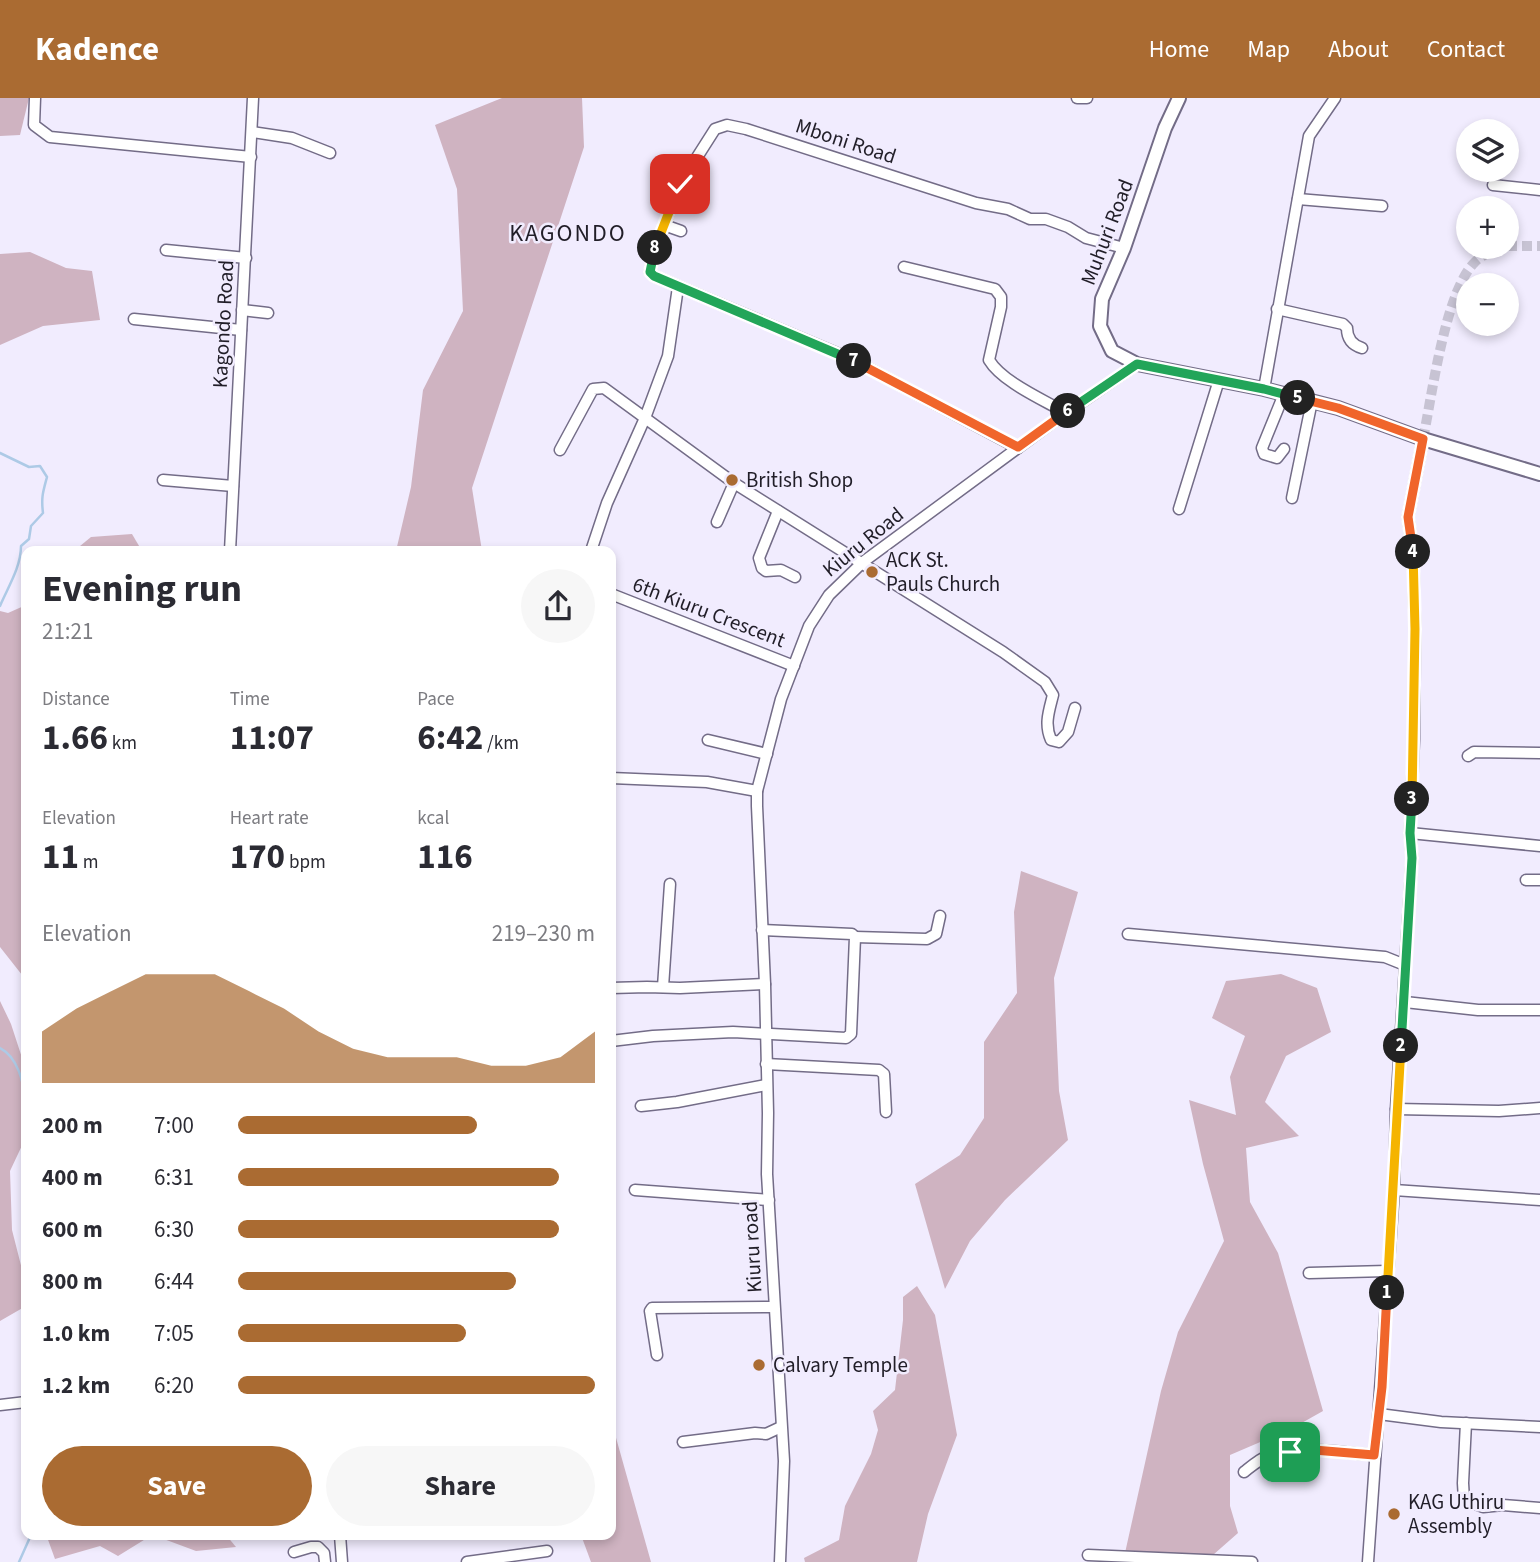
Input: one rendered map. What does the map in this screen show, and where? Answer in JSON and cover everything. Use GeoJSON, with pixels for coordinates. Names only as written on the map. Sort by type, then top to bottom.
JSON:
{"type":"FeatureCollection","features":[{"type":"Feature","properties":{"kind":"main road","name":"Muhuri Road"},"geometry":{"type":"LineString","coordinates":[[1179,98],[1165,128],[1124,248],[1102,299],[1100,326],[1112,351],[1137,364],[1264,389],[1338,408],[1423,439],[1540,474]]}},
{"type":"Feature","properties":{"kind":"street"},"geometry":{"type":"LineString","coordinates":[[35,98],[34,125],[50,137],[251,158]]}},
{"type":"Feature","properties":{"kind":"street","name":"Kagondo Road"},"geometry":{"type":"LineString","coordinates":[[230,546],[253,98]]}},
{"type":"Feature","properties":{"kind":"street"},"geometry":{"type":"LineString","coordinates":[[1077,98],[1087,98]]}},
{"type":"Feature","properties":{"kind":"street"},"geometry":{"type":"LineString","coordinates":[[1264,389],[1309,136],[1335,98]]}},
{"type":"Feature","properties":{"kind":"street","name":"Mboni Road"},"geometry":{"type":"LineString","coordinates":[[678,287],[654,276],[650,272],[650,265],[680,184],[715,129],[727,125],[976,203],[1008,209],[1030,219],[1046,219],[1068,227],[1086,238],[1124,248]]}},
{"type":"Feature","properties":{"kind":"street"},"geometry":{"type":"LineString","coordinates":[[252,132],[292,138],[330,153]]}},
{"type":"Feature","properties":{"kind":"street"},"geometry":{"type":"LineString","coordinates":[[1493,185],[1540,190]]}},
{"type":"Feature","properties":{"kind":"street"},"geometry":{"type":"LineString","coordinates":[[1298,199],[1382,206]]}},
{"type":"Feature","properties":{"kind":"street"},"geometry":{"type":"LineString","coordinates":[[664,225],[681,231]]}},
{"type":"Feature","properties":{"kind":"street"},"geometry":{"type":"LineString","coordinates":[[166,250],[246,258]]}},
{"type":"Feature","properties":{"kind":"street"},"geometry":{"type":"LineString","coordinates":[[904,267],[995,289],[1001,297],[1001,307],[989,360],[993,368],[1066,413]]}},
{"type":"Feature","properties":{"kind":"street"},"geometry":{"type":"LineString","coordinates":[[593,546],[607,503],[645,418],[668,356],[678,287],[851,359],[1018,447]]}},
{"type":"Feature","properties":{"kind":"street"},"geometry":{"type":"LineString","coordinates":[[1278,309],[1343,324],[1350,340],[1362,348]]}},
{"type":"Feature","properties":{"kind":"street"},"geometry":{"type":"LineString","coordinates":[[242,310],[268,313]]}},
{"type":"Feature","properties":{"kind":"street"},"geometry":{"type":"LineString","coordinates":[[134,319],[241,330]]}},
{"type":"Feature","properties":{"kind":"street","name":"Kiuru Road"},"geometry":{"type":"LineString","coordinates":[[762,930],[757,791],[781,699],[817,611],[829,595],[863,562],[1018,447],[1137,364]]}},
{"type":"Feature","properties":{"kind":"street"},"geometry":{"type":"LineString","coordinates":[[1179,509],[1219,380]]}},
{"type":"Feature","properties":{"kind":"street"},"geometry":{"type":"LineString","coordinates":[[560,450],[593,389],[604,388],[734,483],[863,562],[1045,682],[1054,695],[1048,716],[1047,731],[1051,740],[1059,742],[1069,732],[1075,708]]}},
{"type":"Feature","properties":{"kind":"street"},"geometry":{"type":"LineString","coordinates":[[1284,394],[1262,448],[1264,454],[1277,458],[1284,449]]}},
{"type":"Feature","properties":{"kind":"street"},"geometry":{"type":"LineString","coordinates":[[1292,498],[1312,401]]}},
{"type":"Feature","properties":{"kind":"street"},"geometry":{"type":"LineString","coordinates":[[1368,1562],[1394,1190],[1396,1109],[1405,1002],[1412,858],[1410,833],[1415,629],[1413,552],[1408,517],[1423,439]]}},
{"type":"Feature","properties":{"kind":"street"},"geometry":{"type":"LineString","coordinates":[[163,480],[233,486]]}},
{"type":"Feature","properties":{"kind":"street"},"geometry":{"type":"LineString","coordinates":[[717,522],[734,483]]}},
{"type":"Feature","properties":{"kind":"street"},"geometry":{"type":"LineString","coordinates":[[778,511],[759,558],[760,564],[766,571],[781,570],[795,576]]}},
{"type":"Feature","properties":{"kind":"street","name":"6th Kiuru Crescent"},"geometry":{"type":"LineString","coordinates":[[616,596],[794,666]]}},
{"type":"Feature","properties":{"kind":"street"},"geometry":{"type":"LineString","coordinates":[[708,740],[767,754]]}},
{"type":"Feature","properties":{"kind":"street"},"geometry":{"type":"LineString","coordinates":[[1468,756],[1474,752],[1540,753]]}},
{"type":"Feature","properties":{"kind":"street"},"geometry":{"type":"LineString","coordinates":[[616,778],[707,782],[757,791]]}},
{"type":"Feature","properties":{"kind":"street"},"geometry":{"type":"LineString","coordinates":[[1410,833],[1540,846]]}},
{"type":"Feature","properties":{"kind":"street"},"geometry":{"type":"LineString","coordinates":[[1525,880],[1540,880]]}},
{"type":"Feature","properties":{"kind":"street"},"geometry":{"type":"LineString","coordinates":[[663,987],[670,884]]}},
{"type":"Feature","properties":{"kind":"street"},"geometry":{"type":"LineString","coordinates":[[762,930],[927,939],[936,934],[940,916]]}},
{"type":"Feature","properties":{"kind":"street","name":"Kiuru road"},"geometry":{"type":"LineString","coordinates":[[762,930],[769,1200],[783,1461],[780,1562]]}},
{"type":"Feature","properties":{"kind":"street"},"geometry":{"type":"LineString","coordinates":[[1128,934],[1385,957],[1405,965]]}},
{"type":"Feature","properties":{"kind":"street"},"geometry":{"type":"LineString","coordinates":[[616,1040],[653,1036],[765,1032],[846,1038],[851,1034],[855,937]]}},
{"type":"Feature","properties":{"kind":"street"},"geometry":{"type":"LineString","coordinates":[[616,988],[765,984]]}},
{"type":"Feature","properties":{"kind":"street"},"geometry":{"type":"LineString","coordinates":[[1405,1002],[1478,1010],[1540,1010]]}},
{"type":"Feature","properties":{"kind":"street"},"geometry":{"type":"LineString","coordinates":[[766,1063],[879,1070],[884,1074],[886,1112]]}},
{"type":"Feature","properties":{"kind":"street"},"geometry":{"type":"LineString","coordinates":[[641,1106],[766,1085]]}},
{"type":"Feature","properties":{"kind":"street"},"geometry":{"type":"LineString","coordinates":[[1396,1109],[1499,1111],[1540,1108]]}},
{"type":"Feature","properties":{"kind":"street"},"geometry":{"type":"LineString","coordinates":[[635,1190],[769,1200]]}},
{"type":"Feature","properties":{"kind":"street"},"geometry":{"type":"LineString","coordinates":[[1394,1190],[1540,1200]]}},
{"type":"Feature","properties":{"kind":"street"},"geometry":{"type":"LineString","coordinates":[[1309,1273],[1388,1271]]}},
{"type":"Feature","properties":{"kind":"street"},"geometry":{"type":"LineString","coordinates":[[657,1355],[650,1311],[652,1308],[774,1307]]}},
{"type":"Feature","properties":{"kind":"street"},"geometry":{"type":"LineString","coordinates":[[0,1405],[21,1403]]}},
{"type":"Feature","properties":{"kind":"street"},"geometry":{"type":"LineString","coordinates":[[1379,1415],[1540,1427]]}},
{"type":"Feature","properties":{"kind":"street"},"geometry":{"type":"LineString","coordinates":[[1466,1423],[1462,1483],[1464,1500],[1483,1507],[1503,1505],[1540,1508]]}},
{"type":"Feature","properties":{"kind":"street"},"geometry":{"type":"LineString","coordinates":[[683,1442],[766,1434],[782,1427]]}},
{"type":"Feature","properties":{"kind":"street"},"geometry":{"type":"LineString","coordinates":[[1244,1472],[1274,1453],[1302,1449],[1374,1455]]}},
{"type":"Feature","properties":{"kind":"street"},"geometry":{"type":"LineString","coordinates":[[340,1540],[342,1562]]}},
{"type":"Feature","properties":{"kind":"street"},"geometry":{"type":"LineString","coordinates":[[293,1552],[318,1547],[324,1553],[325,1562]]}},
{"type":"Feature","properties":{"kind":"street"},"geometry":{"type":"LineString","coordinates":[[467,1562],[547,1550]]}},
{"type":"Feature","properties":{"kind":"street"},"geometry":{"type":"LineString","coordinates":[[1088,1555],[1252,1562]]}},
{"type":"Feature","properties":{"kind":"shaded area"},"geometry":{"type":"Polygon","coordinates":[[[0,98],[29,98],[20,135],[0,136],[0,98]]]}},
{"type":"Feature","properties":{"kind":"shaded area"},"geometry":{"type":"Polygon","coordinates":[[[502,98],[582,98],[584,147],[472,488],[481,546],[397,546],[411,487],[423,390],[463,311],[457,189],[435,125],[502,98]]]}},
{"type":"Feature","properties":{"kind":"shaded area"},"geometry":{"type":"Polygon","coordinates":[[[30,252],[66,268],[92,271],[100,320],[43,326],[0,345],[0,254],[30,252]]]}},
{"type":"Feature","properties":{"kind":"shaded area"},"geometry":{"type":"Polygon","coordinates":[[[132,534],[139,546],[80,546],[91,537],[132,534]]]}},
{"type":"Feature","properties":{"kind":"shaded area"},"geometry":{"type":"Polygon","coordinates":[[[21,607],[21,974],[0,947],[0,611],[8,613],[21,607]]]}},
{"type":"Feature","properties":{"kind":"shaded area"},"geometry":{"type":"Polygon","coordinates":[[[1021,871],[1078,892],[1054,978],[1059,1091],[1068,1140],[1005,1200],[970,1241],[945,1289],[915,1184],[960,1155],[984,1118],[984,1042],[1017,993],[1014,912],[1021,871]]]}},
{"type":"Feature","properties":{"kind":"shaded area"},"geometry":{"type":"Polygon","coordinates":[[[1281,974],[1317,988],[1331,1032],[1286,1056],[1265,1102],[1299,1136],[1246,1148],[1250,1202],[1278,1253],[1323,1411],[1291,1429],[1230,1455],[1230,1506],[1238,1533],[1205,1562],[1123,1562],[1161,1391],[1178,1332],[1224,1241],[1189,1100],[1236,1115],[1230,1077],[1245,1036],[1212,1018],[1226,981],[1281,974]]]}},
{"type":"Feature","properties":{"kind":"shaded area"},"geometry":{"type":"Polygon","coordinates":[[[0,1001],[21,1055],[21,1148],[10,1171],[12,1230],[21,1265],[21,1309],[0,1321],[0,1001]]]}},
{"type":"Feature","properties":{"kind":"shaded area"},"geometry":{"type":"Polygon","coordinates":[[[917,1286],[935,1315],[957,1435],[928,1514],[917,1562],[805,1562],[804,1558],[839,1540],[845,1506],[871,1454],[878,1430],[873,1411],[895,1390],[903,1297],[917,1286]]]}},
{"type":"Feature","properties":{"kind":"shaded area"},"geometry":{"type":"Polygon","coordinates":[[[616,1438],[651,1562],[591,1562],[583,1540],[616,1540],[616,1438]]]}},
{"type":"Feature","properties":{"kind":"shaded area"},"geometry":{"type":"Polygon","coordinates":[[[48,1540],[144,1540],[118,1556],[100,1546],[55,1559],[48,1540]]]}},
{"type":"Feature","properties":{"kind":"shaded area"},"geometry":{"type":"Polygon","coordinates":[[[166,1540],[230,1540],[236,1547],[196,1551],[166,1540]]]}},
{"type":"Feature","properties":{"kind":"waterway"},"geometry":{"type":"LineString","coordinates":[[0,453],[29,467],[40,466],[47,477],[43,513],[31,526],[29,539],[21,546],[16,569],[0,606]]}},
{"type":"Feature","properties":{"kind":"waterway"},"geometry":{"type":"LineString","coordinates":[[0,1048],[11,1057],[21,1078]]}},
{"type":"Feature","properties":{"kind":"waterway"},"geometry":{"type":"LineString","coordinates":[[19,1562],[29,1540]]}},
{"type":"Feature","properties":{"kind":"tunnel"},"geometry":{"type":"LineString","coordinates":[[1519,246],[1540,246]]}},
{"type":"Feature","properties":{"kind":"tunnel"},"geometry":{"type":"LineString","coordinates":[[1423,439],[1441,345],[1455,296],[1465,276],[1479,259]]}},
{"type":"Feature","properties":{"kind":"place","name":"British Shop"},"geometry":{"type":"Point","coordinates":[732,480]}},
{"type":"Feature","properties":{"kind":"place","name":"ACK St. Pauls Church"},"geometry":{"type":"Point","coordinates":[872,572]}},
{"type":"Feature","properties":{"kind":"place","name":"Calvary Temple"},"geometry":{"type":"Point","coordinates":[759,1365]}},
{"type":"Feature","properties":{"kind":"place","name":"KAG Uthiru Assembly"},"geometry":{"type":"Point","coordinates":[1394,1514]}},
{"type":"Feature","properties":{"kind":"district","name":"KAGONDO"},"geometry":{"type":"Point","coordinates":[568,233]}},
{"type":"Feature","properties":{"kind":"route"},"geometry":{"type":"LineString","coordinates":[[680,184],[650,265],[650,272],[654,276],[851,359],[1018,447],[1137,364],[1264,389],[1338,408],[1423,439],[1422,456],[1414,481],[1408,517],[1413,552],[1415,629],[1410,833],[1412,858],[1382,1387],[1374,1455],[1302,1449],[1290,1452]]}}]}
